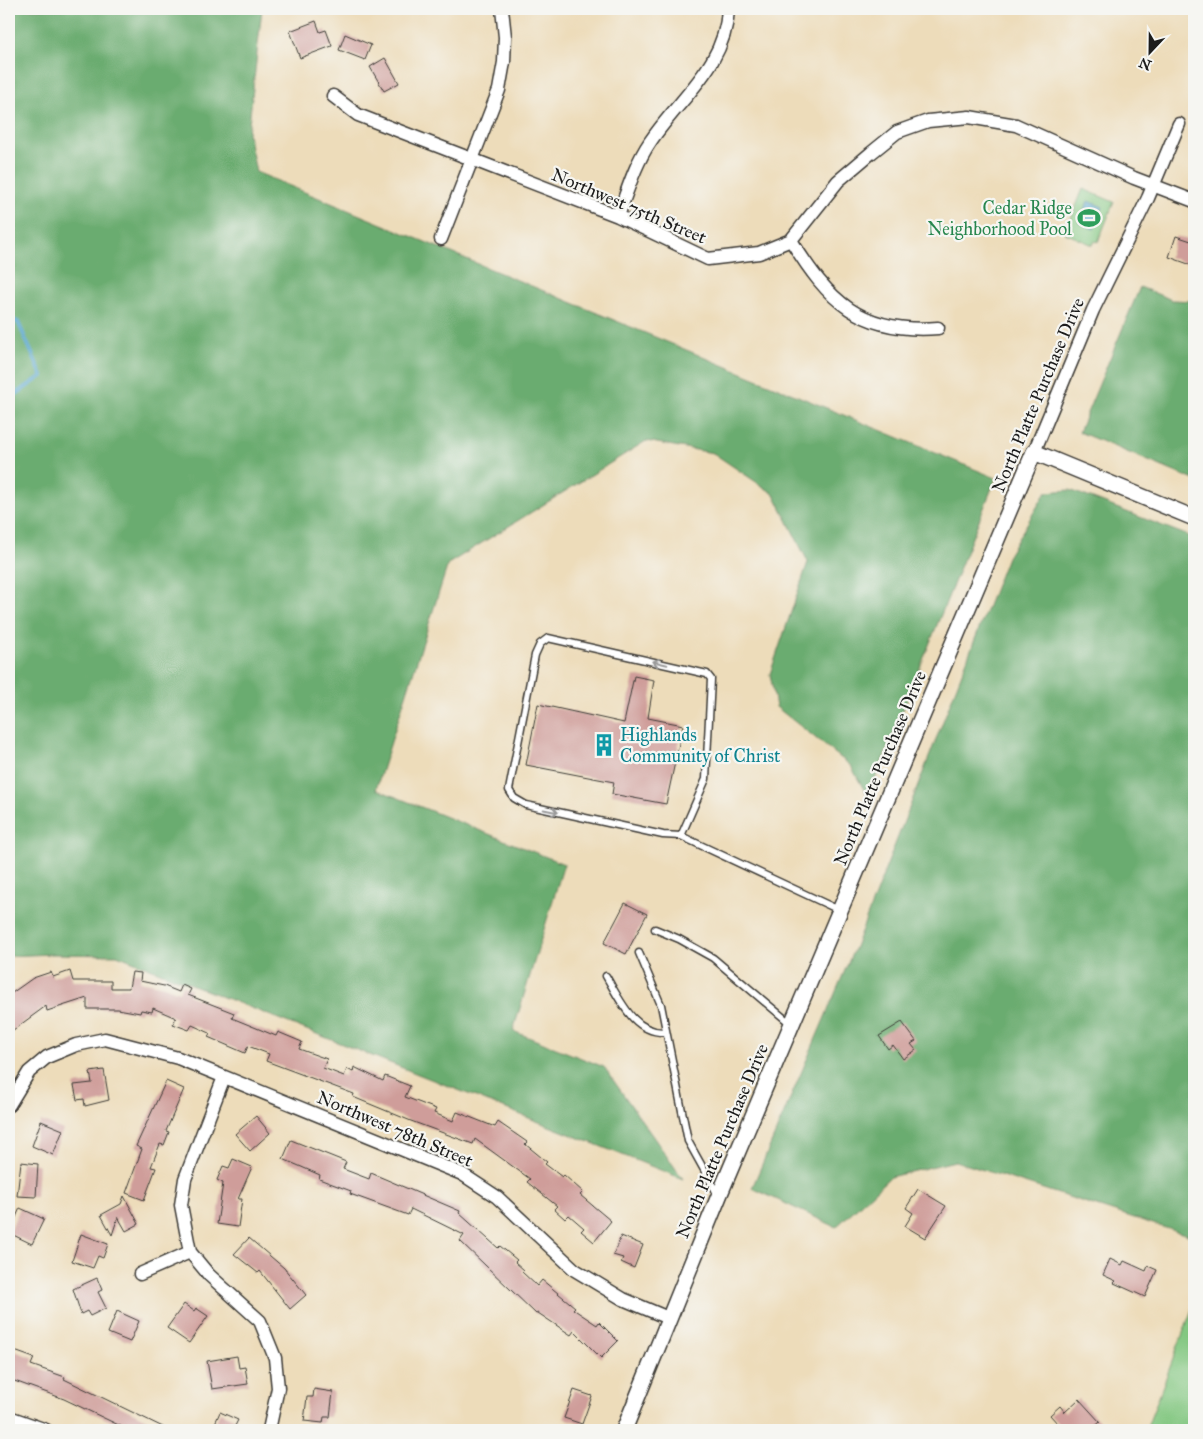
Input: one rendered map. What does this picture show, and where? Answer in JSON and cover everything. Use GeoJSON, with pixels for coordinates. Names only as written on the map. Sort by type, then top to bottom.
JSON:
{"type":"FeatureCollection","features":[{"type":"Feature","properties":{"kind":"street"},"geometry":{"type":"LineString","coordinates":[[441,239],[499,90],[504,54],[502,9]]}},
{"type":"Feature","properties":{"kind":"street"},"geometry":{"type":"LineString","coordinates":[[618,216],[650,142],[711,64],[720,48],[728,9]]}},
{"type":"Feature","properties":{"kind":"street","name":"Northwest 75th Street"},"geometry":{"type":"LineString","coordinates":[[333,96],[358,114],[618,216],[708,259],[759,253],[791,240],[838,180],[897,132],[928,121],[969,117],[1016,125],[1194,201]]}},
{"type":"Feature","properties":{"kind":"street","name":"North Platte Purchase Drive"},"geometry":{"type":"LineString","coordinates":[[624,1430],[719,1196],[1093,310],[1153,185],[1178,124]]}},
{"type":"Feature","properties":{"kind":"street"},"geometry":{"type":"LineString","coordinates":[[791,240],[807,266],[833,297],[856,315],[888,325],[938,328]]}},
{"type":"Feature","properties":{"kind":"street"},"geometry":{"type":"LineString","coordinates":[[1034,452],[1194,518]]}},
{"type":"Feature","properties":{"kind":"street","name":"Northwest 78th Street"},"geometry":{"type":"LineString","coordinates":[[9,1105],[29,1072],[47,1057],[76,1045],[105,1039],[178,1058],[462,1174],[497,1197],[575,1270],[623,1299],[668,1318]]}},
{"type":"Feature","properties":{"kind":"street"},"geometry":{"type":"LineString","coordinates":[[224,1077],[185,1179],[181,1205],[190,1252],[209,1275],[260,1321],[275,1358],[278,1388],[269,1430]]}},
{"type":"Feature","properties":{"kind":"street"},"geometry":{"type":"LineString","coordinates":[[140,1274],[190,1252]]}},
{"type":"Feature","properties":{"kind":"street"},"geometry":{"type":"LineString","coordinates":[[9,1417],[46,1430]]}},
{"type":"Feature","properties":{"kind":"lane"},"geometry":{"type":"LineString","coordinates":[[681,836],[706,779],[711,679],[707,674],[548,638],[540,644],[535,655],[509,790],[514,798],[526,805],[663,834],[681,836],[840,911]]}},
{"type":"Feature","properties":{"kind":"lane"},"geometry":{"type":"LineString","coordinates":[[655,929],[679,939],[713,958],[792,1024]]}},
{"type":"Feature","properties":{"kind":"lane"},"geometry":{"type":"LineString","coordinates":[[639,953],[661,1005],[688,1140],[719,1196]]}},
{"type":"Feature","properties":{"kind":"lane"},"geometry":{"type":"LineString","coordinates":[[606,976],[623,1005],[636,1022],[656,1033],[666,1032]]}},
{"type":"Feature","properties":{"kind":"green space"},"geometry":{"type":"Polygon","coordinates":[[[9,9],[262,9],[248,133],[256,172],[996,478],[868,797],[851,766],[776,707],[770,674],[808,562],[774,494],[713,453],[646,441],[448,564],[376,789],[564,864],[513,1031],[604,1067],[683,1179],[117,955],[52,954],[9,956],[9,9]]]}},
{"type":"Feature","properties":{"kind":"green space","name":"Cedar Ridge Neighborhood Pool"},"geometry":{"type":"Polygon","coordinates":[[[1083,189],[1114,202],[1098,242],[1095,241],[1093,245],[1065,233],[1083,189]]]}},
{"type":"Feature","properties":{"kind":"green space"},"geometry":{"type":"Polygon","coordinates":[[[1140,287],[1172,300],[1194,301],[1194,480],[1079,432],[1140,287]]]}},
{"type":"Feature","properties":{"kind":"green space"},"geometry":{"type":"Polygon","coordinates":[[[1070,490],[1194,538],[1194,1237],[955,1161],[890,1177],[836,1227],[752,1188],[857,942],[1007,557],[1046,492],[1070,490]]]}},
{"type":"Feature","properties":{"kind":"green space"},"geometry":{"type":"Polygon","coordinates":[[[1194,1304],[1194,1430],[1146,1430],[1194,1304]]]}},
{"type":"Feature","properties":{"kind":"water"},"geometry":{"type":"Polygon","coordinates":[[[1088,201],[1103,207],[1094,229],[1079,223],[1088,201]]]}},
{"type":"Feature","properties":{"kind":"building"},"geometry":{"type":"Polygon","coordinates":[[[316,21],[320,32],[326,30],[332,46],[300,58],[290,31],[316,21]]]}},
{"type":"Feature","properties":{"kind":"building"},"geometry":{"type":"Polygon","coordinates":[[[345,34],[371,45],[365,60],[339,50],[345,34]]]}},
{"type":"Feature","properties":{"kind":"building"},"geometry":{"type":"Polygon","coordinates":[[[385,58],[399,83],[384,91],[370,67],[385,58]]]}},
{"type":"Feature","properties":{"kind":"building"},"geometry":{"type":"Polygon","coordinates":[[[1176,236],[1194,242],[1194,266],[1169,257],[1176,236]]]}},
{"type":"Feature","properties":{"kind":"building","name":"Highlands Community of Christ"},"geometry":{"type":"Polygon","coordinates":[[[634,676],[654,680],[648,718],[683,725],[666,804],[612,794],[614,782],[526,765],[538,704],[624,723],[634,676]]]}},
{"type":"Feature","properties":{"kind":"building"},"geometry":{"type":"Polygon","coordinates":[[[625,903],[647,914],[626,954],[604,943],[625,903]]]}},
{"type":"Feature","properties":{"kind":"building"},"geometry":{"type":"Polygon","coordinates":[[[70,971],[73,981],[111,981],[111,988],[129,988],[132,972],[141,973],[140,981],[164,986],[179,992],[182,985],[191,989],[188,995],[234,1013],[232,1018],[276,1036],[278,1032],[302,1042],[299,1049],[327,1059],[323,1068],[344,1076],[347,1069],[353,1072],[354,1067],[383,1081],[385,1076],[410,1086],[405,1097],[436,1109],[434,1113],[453,1121],[457,1112],[495,1127],[498,1122],[527,1142],[525,1144],[547,1162],[545,1164],[562,1177],[564,1175],[583,1192],[580,1195],[611,1221],[594,1242],[581,1231],[584,1228],[569,1215],[565,1219],[554,1209],[557,1206],[527,1182],[530,1179],[475,1139],[473,1144],[411,1121],[353,1097],[354,1094],[266,1061],[269,1054],[248,1046],[245,1053],[208,1037],[210,1033],[192,1025],[189,1030],[173,1024],[176,1018],[153,1008],[152,1012],[141,1010],[140,1013],[118,1009],[87,1009],[87,998],[47,1011],[46,1006],[9,1033],[9,995],[33,978],[51,972],[53,977],[70,971]]]}},
{"type":"Feature","properties":{"kind":"building"},"geometry":{"type":"Polygon","coordinates":[[[902,1022],[916,1041],[911,1044],[916,1050],[903,1059],[893,1045],[888,1049],[879,1036],[902,1022]]]}},
{"type":"Feature","properties":{"kind":"building"},"geometry":{"type":"Polygon","coordinates":[[[104,1070],[109,1100],[85,1106],[84,1099],[77,1100],[74,1085],[92,1083],[90,1072],[104,1070]]]}},
{"type":"Feature","properties":{"kind":"building"},"geometry":{"type":"Polygon","coordinates":[[[166,1081],[184,1089],[166,1131],[169,1132],[164,1145],[160,1144],[151,1167],[156,1168],[144,1200],[126,1193],[142,1149],[136,1146],[166,1081]]]}},
{"type":"Feature","properties":{"kind":"building"},"geometry":{"type":"Polygon","coordinates":[[[256,1116],[270,1133],[250,1151],[235,1134],[256,1116]]]}},
{"type":"Feature","properties":{"kind":"building"},"geometry":{"type":"Polygon","coordinates":[[[41,1121],[63,1130],[53,1155],[32,1146],[41,1121]]]}},
{"type":"Feature","properties":{"kind":"building"},"geometry":{"type":"Polygon","coordinates":[[[291,1140],[346,1162],[343,1169],[369,1179],[371,1173],[460,1211],[459,1213],[498,1248],[500,1246],[517,1260],[515,1262],[524,1270],[522,1272],[537,1286],[542,1280],[575,1307],[573,1309],[597,1325],[599,1322],[618,1341],[601,1358],[574,1331],[571,1335],[538,1313],[536,1314],[460,1241],[464,1235],[411,1209],[408,1215],[350,1194],[351,1191],[319,1179],[320,1175],[283,1159],[291,1140]]]}},
{"type":"Feature","properties":{"kind":"building"},"geometry":{"type":"Polygon","coordinates":[[[233,1159],[252,1167],[238,1199],[242,1199],[238,1227],[217,1224],[223,1183],[217,1180],[223,1166],[229,1168],[233,1159]]]}},
{"type":"Feature","properties":{"kind":"building"},"geometry":{"type":"Polygon","coordinates":[[[21,1162],[38,1164],[36,1197],[17,1196],[21,1162]]]}},
{"type":"Feature","properties":{"kind":"building"},"geometry":{"type":"Polygon","coordinates":[[[918,1189],[946,1206],[925,1238],[905,1226],[913,1213],[906,1208],[918,1189]]]}},
{"type":"Feature","properties":{"kind":"building"},"geometry":{"type":"Polygon","coordinates":[[[124,1196],[139,1224],[126,1231],[118,1217],[112,1235],[101,1215],[121,1204],[124,1196]]]}},
{"type":"Feature","properties":{"kind":"building"},"geometry":{"type":"Polygon","coordinates":[[[20,1208],[44,1219],[32,1244],[9,1233],[20,1208]]]}},
{"type":"Feature","properties":{"kind":"building"},"geometry":{"type":"Polygon","coordinates":[[[81,1234],[108,1244],[103,1258],[98,1256],[93,1268],[72,1261],[81,1234]]]}},
{"type":"Feature","properties":{"kind":"building"},"geometry":{"type":"Polygon","coordinates":[[[621,1236],[643,1245],[634,1268],[621,1262],[623,1258],[613,1255],[621,1236]]]}},
{"type":"Feature","properties":{"kind":"building"},"geometry":{"type":"Polygon","coordinates":[[[249,1238],[284,1268],[306,1295],[290,1309],[260,1271],[258,1273],[234,1254],[249,1238]]]}},
{"type":"Feature","properties":{"kind":"building"},"geometry":{"type":"Polygon","coordinates":[[[1110,1259],[1122,1265],[1124,1261],[1146,1271],[1148,1266],[1157,1270],[1145,1297],[1114,1283],[1116,1281],[1103,1275],[1110,1259]]]}},
{"type":"Feature","properties":{"kind":"building"},"geometry":{"type":"Polygon","coordinates":[[[97,1278],[102,1290],[98,1292],[106,1308],[90,1316],[87,1311],[81,1314],[73,1289],[97,1278]]]}},
{"type":"Feature","properties":{"kind":"building"},"geometry":{"type":"Polygon","coordinates":[[[184,1304],[194,1311],[196,1308],[208,1316],[189,1343],[167,1328],[184,1304]]]}},
{"type":"Feature","properties":{"kind":"building"},"geometry":{"type":"Polygon","coordinates":[[[117,1311],[139,1321],[130,1342],[108,1333],[117,1311]]]}},
{"type":"Feature","properties":{"kind":"building"},"geometry":{"type":"Polygon","coordinates":[[[9,1349],[34,1358],[31,1365],[65,1377],[64,1379],[169,1430],[129,1430],[64,1399],[9,1379],[12,1369],[9,1368],[9,1349]]]}},
{"type":"Feature","properties":{"kind":"building"},"geometry":{"type":"Polygon","coordinates":[[[237,1356],[239,1368],[245,1367],[248,1384],[212,1389],[207,1361],[237,1356]]]}},
{"type":"Feature","properties":{"kind":"building"},"geometry":{"type":"Polygon","coordinates":[[[314,1389],[333,1392],[330,1417],[324,1417],[323,1423],[304,1421],[307,1397],[313,1397],[314,1389]]]}},
{"type":"Feature","properties":{"kind":"building"},"geometry":{"type":"Polygon","coordinates":[[[574,1390],[592,1396],[582,1424],[564,1418],[574,1390]]]}},
{"type":"Feature","properties":{"kind":"building"},"geometry":{"type":"Polygon","coordinates":[[[1079,1399],[1100,1422],[1091,1430],[1052,1430],[1058,1424],[1050,1415],[1060,1406],[1065,1412],[1079,1399]]]}},
{"type":"Feature","properties":{"kind":"building"},"geometry":{"type":"Polygon","coordinates":[[[220,1412],[238,1420],[233,1430],[212,1430],[220,1412]]]}},
{"type":"Feature","properties":{"kind":"waterway"},"geometry":{"type":"LineString","coordinates":[[9,319],[18,322],[42,376],[9,399]]}},
{"type":"Feature","properties":{"kind":"place","name":"Cedar Ridge Neighborhood Pool"},"geometry":{"type":"Point","coordinates":[1089,218]}},
{"type":"Feature","properties":{"kind":"place","name":"Highlands Community of Christ"},"geometry":{"type":"Point","coordinates":[604,745]}}]}
